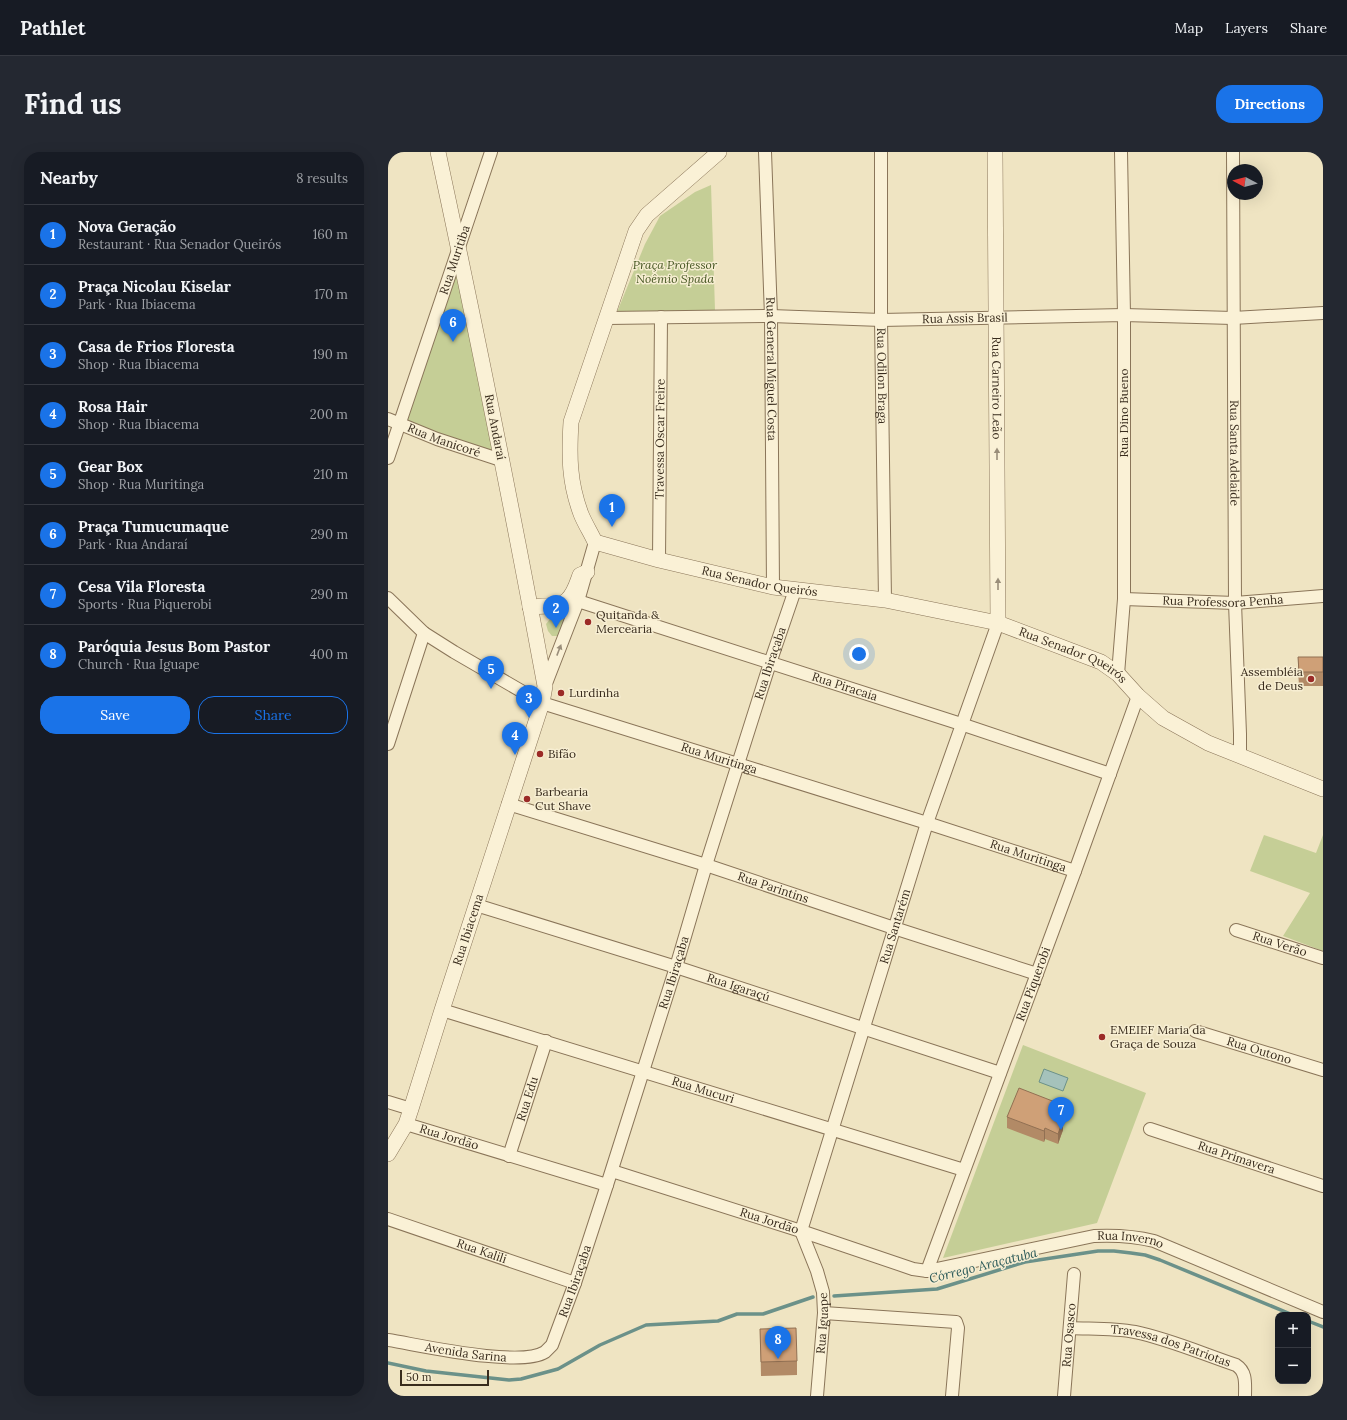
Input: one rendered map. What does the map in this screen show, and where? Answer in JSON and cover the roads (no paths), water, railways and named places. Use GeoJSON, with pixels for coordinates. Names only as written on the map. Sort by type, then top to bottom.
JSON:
{"type":"FeatureCollection","features":[{"type":"Feature","properties":{"kind":"street","name":"Rua Andaraí"},"geometry":{"type":"LineString","coordinates":[[438,152],[459,247],[545,686],[542,703]]}},
{"type":"Feature","properties":{"kind":"street","name":"Rua Muritiba"},"geometry":{"type":"LineString","coordinates":[[388,458],[491,152]]}},
{"type":"Feature","properties":{"kind":"street"},"geometry":{"type":"LineString","coordinates":[[545,686],[578,601],[596,542],[581,515],[571,477],[569,452],[571,422],[636,231],[647,215],[719,152]]}},
{"type":"Feature","properties":{"kind":"street","name":"Rua General Miguel Costa"},"geometry":{"type":"LineString","coordinates":[[765,152],[771,316],[773,587]]}},
{"type":"Feature","properties":{"kind":"street","name":"Rua Odilon Braga"},"geometry":{"type":"LineString","coordinates":[[882,152],[881,320],[885,600]]}},
{"type":"Feature","properties":{"kind":"street","name":"Rua Carneiro Leão"},"geometry":{"type":"LineString","coordinates":[[995,152],[998,623]]}},
{"type":"Feature","properties":{"kind":"street","name":"Rua Dino Bueno"},"geometry":{"type":"LineString","coordinates":[[1118,674],[1124,599],[1124,315],[1121,152]]}},
{"type":"Feature","properties":{"kind":"street","name":"Rua Santa Adelaide"},"geometry":{"type":"LineString","coordinates":[[1232,152],[1235,603],[1240,754]]}},
{"type":"Feature","properties":{"kind":"street","name":"Rua Assis Brasil"},"geometry":{"type":"LineString","coordinates":[[607,318],[771,316],[881,320],[1124,315],[1233,318],[1323,313]]}},
{"type":"Feature","properties":{"kind":"street","name":"Travessa Oscar Freire"},"geometry":{"type":"LineString","coordinates":[[659,560],[661,318]]}},
{"type":"Feature","properties":{"kind":"street","name":"Rua Manicoré"},"geometry":{"type":"LineString","coordinates":[[388,419],[437,439],[501,460]]}},
{"type":"Feature","properties":{"kind":"street","name":"Rua Senador Queirós"},"geometry":{"type":"LineString","coordinates":[[596,542],[659,560],[773,587],[885,600],[998,623],[1101,662],[1118,674],[1138,696],[1164,718],[1208,743],[1240,754],[1323,789]]}},
{"type":"Feature","properties":{"kind":"street"},"geometry":{"type":"LineString","coordinates":[[530,607],[560,604],[567,601],[574,590],[580,575],[587,572]]}},
{"type":"Feature","properties":{"kind":"street","name":"Rua Ibiraçaba"},"geometry":{"type":"LineString","coordinates":[[544,1352],[552,1345],[556,1338],[612,1171],[676,967],[706,865],[770,663],[795,590]]}},
{"type":"Feature","properties":{"kind":"street","name":"Rua Professora Penha"},"geometry":{"type":"LineString","coordinates":[[1124,599],[1235,603],[1323,596]]}},
{"type":"Feature","properties":{"kind":"street","name":"Rua Muritinga"},"geometry":{"type":"LineString","coordinates":[[388,598],[424,633],[542,703],[1075,871]]}},
{"type":"Feature","properties":{"kind":"street","name":"Rua Piracaia"},"geometry":{"type":"LineString","coordinates":[[578,601],[961,724],[1110,774]]}},
{"type":"Feature","properties":{"kind":"street","name":"Rua Santarém"},"geometry":{"type":"LineString","coordinates":[[800,1231],[926,823],[998,623]]}},
{"type":"Feature","properties":{"kind":"street"},"geometry":{"type":"LineString","coordinates":[[388,744],[424,633]]}},
{"type":"Feature","properties":{"kind":"street","name":"Rua Piquerobi"},"geometry":{"type":"LineString","coordinates":[[927,1271],[1138,696]]}},
{"type":"Feature","properties":{"kind":"street","name":"Rua Ibiacema"},"geometry":{"type":"LineString","coordinates":[[388,1154],[406,1124],[508,804],[542,703]]}},
{"type":"Feature","properties":{"kind":"street","name":"Rua Parintins"},"geometry":{"type":"LineString","coordinates":[[508,804],[706,865],[1037,974]]}},
{"type":"Feature","properties":{"kind":"street","name":"Rua Igaraçú"},"geometry":{"type":"LineString","coordinates":[[476,905],[676,967],[1000,1073]]}},
{"type":"Feature","properties":{"kind":"street","name":"Rua Verão"},"geometry":{"type":"LineString","coordinates":[[1236,930],[1323,958]]}},
{"type":"Feature","properties":{"kind":"street","name":"Rua Mucuri"},"geometry":{"type":"LineString","coordinates":[[442,1010],[964,1170]]}},
{"type":"Feature","properties":{"kind":"street","name":"Rua Outono"},"geometry":{"type":"LineString","coordinates":[[1195,1031],[1323,1070]]}},
{"type":"Feature","properties":{"kind":"street","name":"Rua Edu"},"geometry":{"type":"LineString","coordinates":[[509,1156],[546,1041]]}},
{"type":"Feature","properties":{"kind":"street","name":"Rua Jordão"},"geometry":{"type":"LineString","coordinates":[[388,1102],[411,1109]]}},
{"type":"Feature","properties":{"kind":"street","name":"Rua Jordão"},"geometry":{"type":"LineString","coordinates":[[406,1124],[607,1185]]}},
{"type":"Feature","properties":{"kind":"street","name":"Rua Primavera"},"geometry":{"type":"LineString","coordinates":[[1150,1130],[1323,1186]]}},
{"type":"Feature","properties":{"kind":"street","name":"Rua Jordão"},"geometry":{"type":"LineString","coordinates":[[612,1171],[800,1231],[899,1265],[927,1271]]}},
{"type":"Feature","properties":{"kind":"street","name":"Rua Kalili"},"geometry":{"type":"LineString","coordinates":[[388,1219],[575,1283]]}},
{"type":"Feature","properties":{"kind":"street","name":"Rua Iguape"},"geometry":{"type":"LineString","coordinates":[[800,1231],[821,1280],[823,1292],[824,1313],[816,1396]]}},
{"type":"Feature","properties":{"kind":"street","name":"Rua Inverno"},"geometry":{"type":"LineString","coordinates":[[927,1271],[1094,1236],[1116,1235],[1137,1237],[1154,1241],[1323,1312]]}},
{"type":"Feature","properties":{"kind":"street","name":"Rua Osasco"},"geometry":{"type":"LineString","coordinates":[[1064,1396],[1074,1274]]}},
{"type":"Feature","properties":{"kind":"street"},"geometry":{"type":"LineString","coordinates":[[824,1313],[956,1322],[958,1328],[952,1396]]}},
{"type":"Feature","properties":{"kind":"street","name":"Travessa dos Patriotas"},"geometry":{"type":"LineString","coordinates":[[1070,1328],[1122,1330],[1137,1333],[1236,1365],[1243,1371],[1245,1376],[1245,1396]]}},
{"type":"Feature","properties":{"kind":"street","name":"Avenida Sarina"},"geometry":{"type":"LineString","coordinates":[[388,1340],[487,1356],[513,1358],[531,1356],[544,1352]]}},
{"type":"Feature","properties":{"kind":"water"},"geometry":{"type":"Polygon","coordinates":[[[1044,1069],[1068,1078],[1063,1091],[1039,1082],[1044,1069]]]}},
{"type":"Feature","properties":{"kind":"waterway","name":"Córrego Araçatuba"},"geometry":{"type":"LineString","coordinates":[[834,1296],[937,1289],[1025,1262],[1098,1251],[1114,1251],[1145,1255],[1160,1260],[1286,1312]]}},
{"type":"Feature","properties":{"kind":"waterway","name":"Córrego Araçatuba"},"geometry":{"type":"LineString","coordinates":[[388,1363],[426,1371],[509,1380],[521,1379],[558,1369],[600,1345],[646,1325],[718,1321],[737,1314],[763,1314],[813,1297]]}},
{"type":"Feature","properties":{"kind":"waterway","name":"Córrego Araçatuba"},"geometry":{"type":"LineString","coordinates":[[1311,1322],[1323,1327]]}},
{"type":"Feature","properties":{"kind":"place","name":"Praça Tumucumaque"},"geometry":{"type":"Point","coordinates":[453,342]}},
{"type":"Feature","properties":{"kind":"place","name":"Nova Geração"},"geometry":{"type":"Point","coordinates":[612,527]}},
{"type":"Feature","properties":{"kind":"place","name":"Quitanda & Mercearia"},"geometry":{"type":"Point","coordinates":[588,622]}},
{"type":"Feature","properties":{"kind":"place","name":"Praça Nicolau Kiselar"},"geometry":{"type":"Point","coordinates":[556,628]}},
{"type":"Feature","properties":{"kind":"place","name":"Assembléia de Deus"},"geometry":{"type":"Point","coordinates":[1311,679]}},
{"type":"Feature","properties":{"kind":"place","name":"Gear Box"},"geometry":{"type":"Point","coordinates":[491,689]}},
{"type":"Feature","properties":{"kind":"place","name":"Lurdinha"},"geometry":{"type":"Point","coordinates":[561,693]}},
{"type":"Feature","properties":{"kind":"place","name":"Casa de Frios Floresta"},"geometry":{"type":"Point","coordinates":[529,718]}},
{"type":"Feature","properties":{"kind":"place","name":"Bifão"},"geometry":{"type":"Point","coordinates":[540,754]}},
{"type":"Feature","properties":{"kind":"place","name":"Rosa Hair"},"geometry":{"type":"Point","coordinates":[515,755]}},
{"type":"Feature","properties":{"kind":"place","name":"Barbearia Cut Shave"},"geometry":{"type":"Point","coordinates":[527,799]}},
{"type":"Feature","properties":{"kind":"place","name":"EMEIEF Maria da Graça de Souza"},"geometry":{"type":"Point","coordinates":[1102,1037]}},
{"type":"Feature","properties":{"kind":"place","name":"Cesa Vila Floresta"},"geometry":{"type":"Point","coordinates":[1061,1130]}},
{"type":"Feature","properties":{"kind":"place","name":"Paróquia Jesus Bom Pastor"},"geometry":{"type":"Point","coordinates":[778,1359]}},
{"type":"Feature","properties":{"kind":"park label","name":"Praça Professor Noêmio Spada"},"geometry":{"type":"Point","coordinates":[675,272]}}]}
